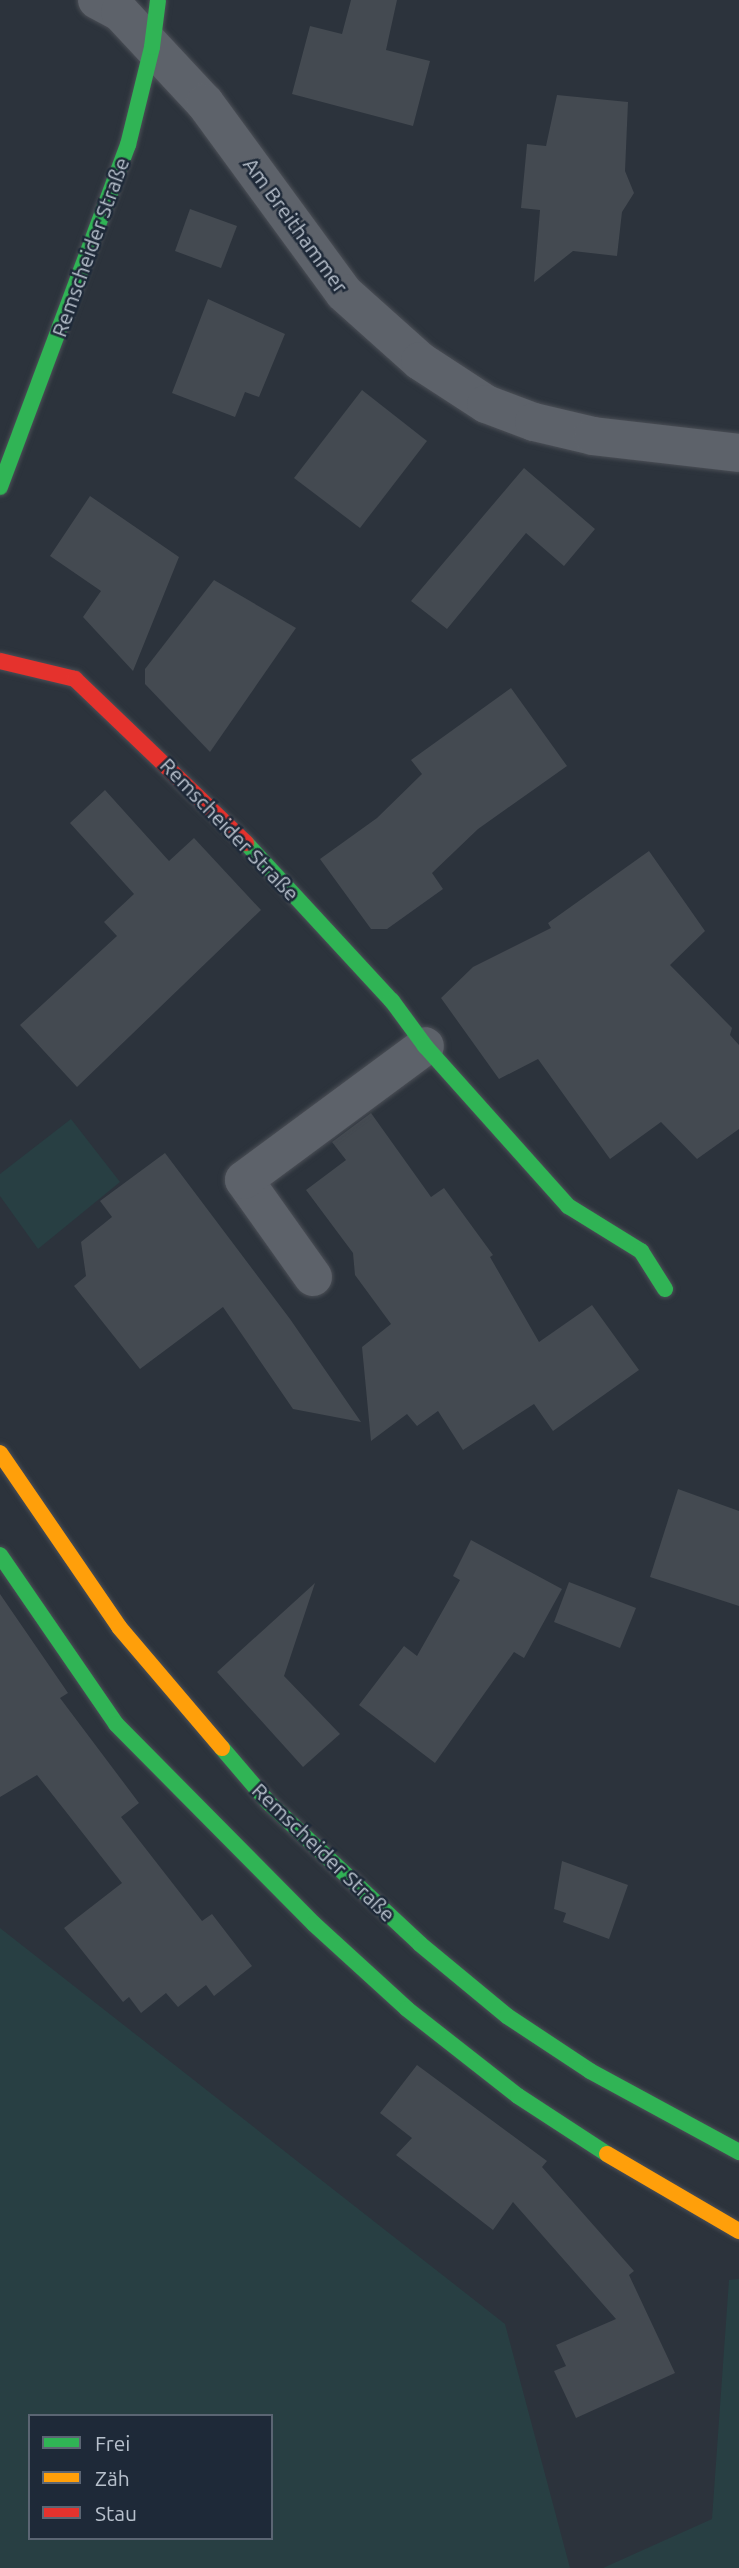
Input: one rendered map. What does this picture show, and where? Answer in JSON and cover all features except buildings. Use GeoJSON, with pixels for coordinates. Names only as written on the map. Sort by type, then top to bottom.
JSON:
{"type":"FeatureCollection","features":[{"type":"Feature","properties":{"kind":"street","name":"Am Breithammer"},"geometry":{"type":"LineString","coordinates":[[97,0],[120,12],[243,152],[273,201],[344,293],[420,362],[486,404],[534,422],[593,436],[739,453]]}},
{"type":"Feature","properties":{"kind":"street","name":"Remscheider Straße"},"geometry":{"type":"LineString","coordinates":[[0,487],[128,145],[152,47],[158,0]]}},
{"type":"Feature","properties":{"kind":"street","name":"Remscheider Straße"},"geometry":{"type":"LineString","coordinates":[[0,661],[75,678],[146,743],[285,884],[392,1001],[425,1046],[568,1206],[641,1251],[665,1289]]}},
{"type":"Feature","properties":{"kind":"street"},"geometry":{"type":"LineString","coordinates":[[313,1277],[244,1180],[425,1046]]}},
{"type":"Feature","properties":{"kind":"street","name":"Remscheider Straße"},"geometry":{"type":"LineString","coordinates":[[0,1453],[119,1627],[269,1803],[420,1944],[507,2016],[590,2071],[739,2152]]}},
{"type":"Feature","properties":{"kind":"street"},"geometry":{"type":"LineString","coordinates":[[0,1555],[116,1724],[205,1819],[332,1941],[407,2009],[518,2096],[571,2133],[739,2231]]}},
{"type":"Feature","properties":{"kind":"green space"},"geometry":{"type":"Polygon","coordinates":[[[71,1119],[120,1182],[38,1249],[0,1196],[0,1174],[71,1119]]]}},
{"type":"Feature","properties":{"kind":"green space"},"geometry":{"type":"Polygon","coordinates":[[[0,1928],[505,2324],[570,2568],[0,2568],[0,1928]]]}},
{"type":"Feature","properties":{"kind":"green space"},"geometry":{"type":"Polygon","coordinates":[[[739,2279],[739,2568],[603,2568],[712,2519],[729,2280],[739,2279]]]}},
{"type":"Feature","properties":{"kind":"traffic: fast"},"geometry":{"type":"LineString","coordinates":[[0,487],[128,145],[152,47],[158,0]]}},
{"type":"Feature","properties":{"kind":"traffic: fast"},"geometry":{"type":"LineString","coordinates":[[246,843],[392,1001],[425,1046],[568,1206],[641,1251],[665,1289]]}},
{"type":"Feature","properties":{"kind":"traffic: fast"},"geometry":{"type":"LineString","coordinates":[[0,1555],[116,1724],[314,1924],[407,2009],[518,2096],[607,2154]]}},
{"type":"Feature","properties":{"kind":"traffic: fast"},"geometry":{"type":"LineString","coordinates":[[222,1748],[269,1803],[420,1944],[507,2016],[590,2071],[739,2152]]}},
{"type":"Feature","properties":{"kind":"traffic: slow"},"geometry":{"type":"LineString","coordinates":[[0,1453],[119,1627],[222,1748]]}},
{"type":"Feature","properties":{"kind":"traffic: slow"},"geometry":{"type":"LineString","coordinates":[[607,2154],[739,2231]]}},
{"type":"Feature","properties":{"kind":"traffic: jam"},"geometry":{"type":"LineString","coordinates":[[0,661],[75,679],[246,843]]}}]}
